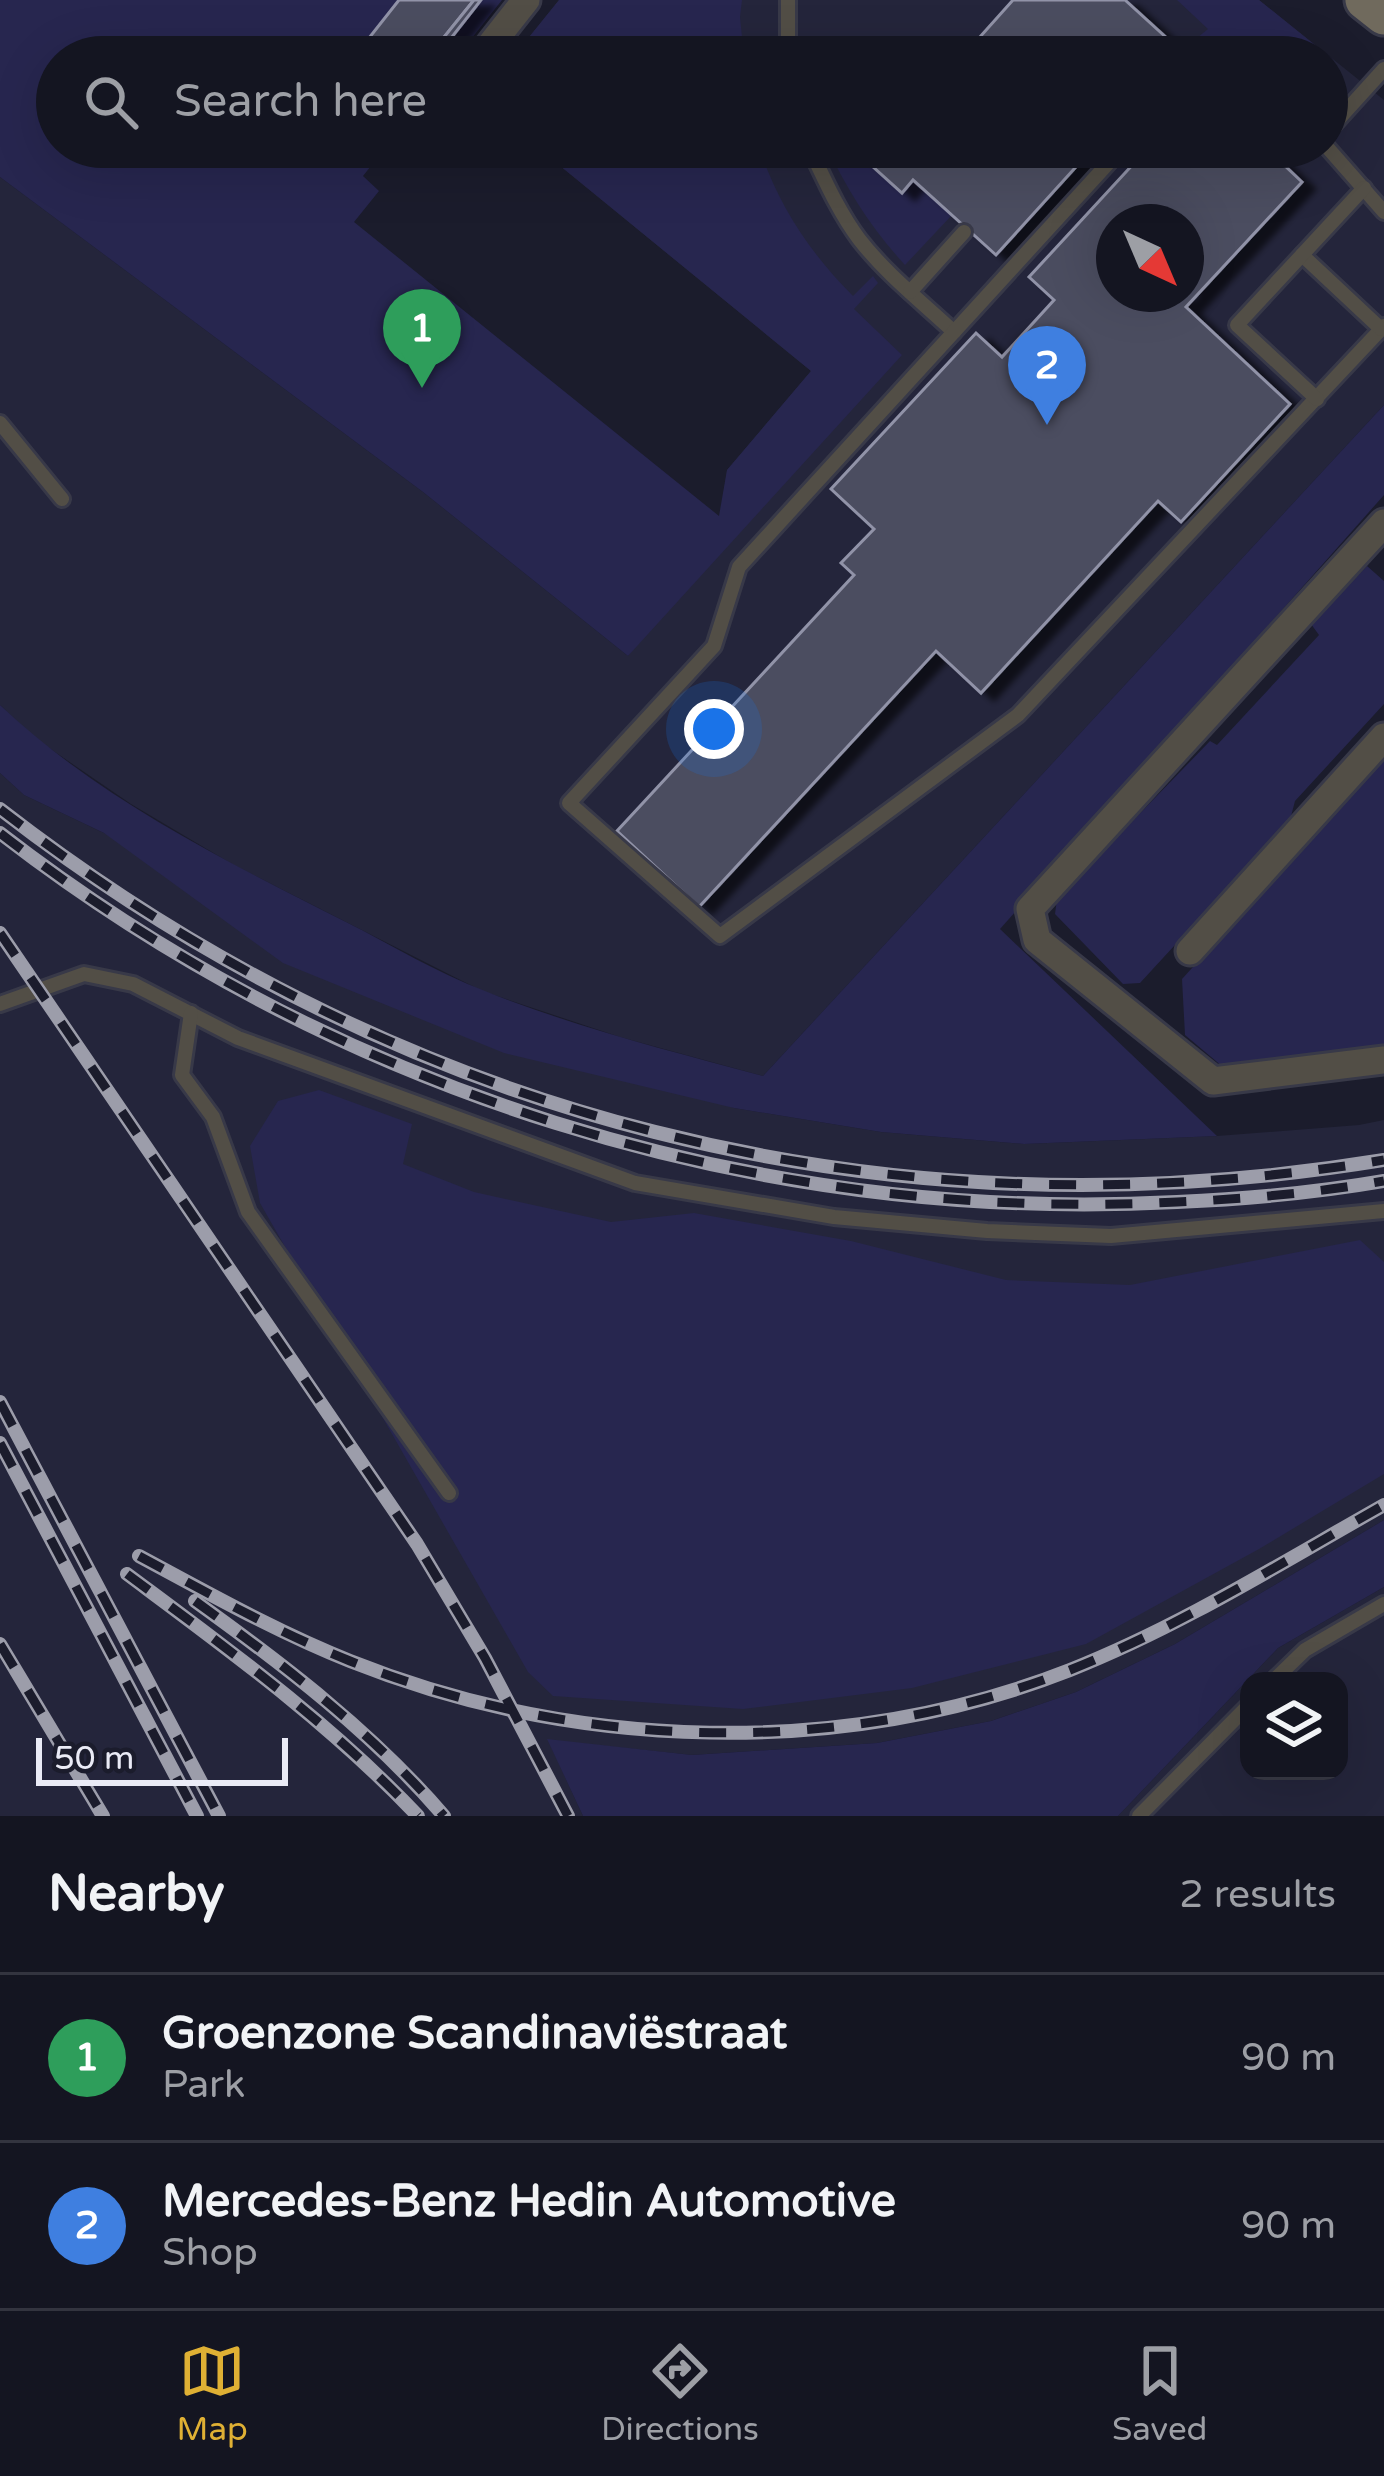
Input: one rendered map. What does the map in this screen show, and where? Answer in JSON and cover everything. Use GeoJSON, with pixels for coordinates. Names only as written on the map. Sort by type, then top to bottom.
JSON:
{"type":"FeatureCollection","features":[{"type":"Feature","properties":{"kind":"main road"},"geometry":{"type":"LineString","coordinates":[[1365,0],[1384,15]]}},
{"type":"Feature","properties":{"kind":"street"},"geometry":{"type":"LineString","coordinates":[[498,36],[526,0]]}},
{"type":"Feature","properties":{"kind":"street"},"geometry":{"type":"LineString","coordinates":[[1382,530],[1030,909],[1037,940],[1214,1081],[1384,1060]]}},
{"type":"Feature","properties":{"kind":"street"},"geometry":{"type":"LineString","coordinates":[[1190,951],[1384,737]]}},
{"type":"Feature","properties":{"kind":"lane"},"geometry":{"type":"LineString","coordinates":[[788,0],[788,36]]}},
{"type":"Feature","properties":{"kind":"lane"},"geometry":{"type":"LineString","coordinates":[[1348,108],[1384,69]]}},
{"type":"Feature","properties":{"kind":"lane"},"geometry":{"type":"LineString","coordinates":[[819,168],[858,238],[954,332]]}},
{"type":"Feature","properties":{"kind":"lane"},"geometry":{"type":"LineString","coordinates":[[1104,168],[739,567],[714,646],[569,803],[720,936],[1018,715],[1383,327],[1302,255]]}},
{"type":"Feature","properties":{"kind":"lane"},"geometry":{"type":"LineString","coordinates":[[1346,168],[1384,212]]}},
{"type":"Feature","properties":{"kind":"lane"},"geometry":{"type":"LineString","coordinates":[[1317,399],[1237,325],[1364,188]]}},
{"type":"Feature","properties":{"kind":"lane"},"geometry":{"type":"LineString","coordinates":[[910,292],[964,232]]}},
{"type":"Feature","properties":{"kind":"lane"},"geometry":{"type":"LineString","coordinates":[[0,422],[62,499]]}},
{"type":"Feature","properties":{"kind":"lane"},"geometry":{"type":"LineString","coordinates":[[0,1004],[84,974],[133,984],[238,1038],[635,1183],[812,1214],[987,1231],[1111,1236],[1384,1211]]}},
{"type":"Feature","properties":{"kind":"lane"},"geometry":{"type":"LineString","coordinates":[[191,1013],[182,1075],[213,1118],[248,1212],[449,1493]]}},
{"type":"Feature","properties":{"kind":"lane"},"geometry":{"type":"LineString","coordinates":[[1282,1672],[1305,1650],[1384,1604]]}},
{"type":"Feature","properties":{"kind":"lane"},"geometry":{"type":"LineString","coordinates":[[1139,1816],[1240,1714]]}},
{"type":"Feature","properties":{"kind":"shaded area"},"geometry":{"type":"Polygon","coordinates":[[[0,0],[502,0],[474,36],[36,36],[36,168],[369,168],[363,176],[379,191],[354,222],[719,516],[727,470],[811,371],[563,168],[767,168],[809,245],[837,280],[853,296],[873,276],[878,283],[854,309],[902,355],[628,656],[423,492],[0,177],[0,0]]]}},
{"type":"Feature","properties":{"kind":"shaded area"},"geometry":{"type":"Polygon","coordinates":[[[559,0],[1259,0],[1304,36],[530,36],[559,0]]]}},
{"type":"Feature","properties":{"kind":"shaded area"},"geometry":{"type":"Polygon","coordinates":[[[559,0],[742,0],[742,36],[530,36],[559,0]]]}},
{"type":"Feature","properties":{"kind":"shaded area"},"geometry":{"type":"Polygon","coordinates":[[[1177,0],[1259,0],[1304,36],[1199,36],[1208,29],[1177,0]]]}},
{"type":"Feature","properties":{"kind":"shaded area"},"geometry":{"type":"Polygon","coordinates":[[[1348,71],[1384,100],[1384,405],[763,1076],[620,1037],[482,991],[232,864],[131,804],[36,739],[0,705],[0,177],[423,492],[628,656],[720,517],[727,470],[811,371],[563,168],[1348,168],[1348,71]]]}},
{"type":"Feature","properties":{"kind":"shaded area"},"geometry":{"type":"Polygon","coordinates":[[[838,168],[874,168],[901,193],[913,180],[952,215],[905,265],[838,168]]]}},
{"type":"Feature","properties":{"kind":"shaded area"},"geometry":{"type":"Polygon","coordinates":[[[1384,405],[1384,495],[1000,929],[1217,1136],[1024,1144],[881,1132],[734,1108],[504,1053],[283,963],[104,833],[24,795],[0,773],[0,705],[79,770],[165,826],[449,976],[588,1027],[763,1076],[1384,405]]]}},
{"type":"Feature","properties":{"kind":"shaded area"},"geometry":{"type":"Polygon","coordinates":[[[1367,566],[1384,581],[1384,704],[1295,801],[1290,820],[1140,983],[1123,984],[1055,914],[1057,899],[1210,741],[1217,745],[1319,635],[1311,624],[1367,566]]]}},
{"type":"Feature","properties":{"kind":"shaded area"},"geometry":{"type":"Polygon","coordinates":[[[1384,757],[1384,1046],[1223,1067],[1185,1035],[1182,979],[1384,757]]]}},
{"type":"Feature","properties":{"kind":"shaded area"},"geometry":{"type":"Polygon","coordinates":[[[0,773],[24,795],[104,833],[734,1108],[881,1132],[1024,1144],[1217,1136],[1384,1120],[1384,1520],[1175,1644],[1076,1692],[991,1721],[877,1743],[692,1755],[548,1740],[583,1816],[0,1816],[0,773]]]}},
{"type":"Feature","properties":{"kind":"shaded area"},"geometry":{"type":"Polygon","coordinates":[[[319,1090],[412,1124],[403,1164],[474,1192],[611,1222],[694,1213],[851,1241],[1006,1280],[1130,1285],[1360,1240],[1384,1262],[1384,1474],[1086,1644],[912,1688],[743,1709],[553,1696],[528,1672],[260,1203],[250,1146],[278,1101],[319,1090]]]}},
{"type":"Feature","properties":{"kind":"shaded area"},"geometry":{"type":"Polygon","coordinates":[[[1384,1520],[1384,1587],[1278,1648],[1255,1672],[1240,1672],[1240,1688],[1118,1816],[583,1816],[547,1739],[692,1755],[877,1743],[991,1721],[1076,1692],[1175,1644],[1384,1520]]]}},
{"type":"Feature","properties":{"kind":"shaded area"},"geometry":{"type":"Polygon","coordinates":[[[1384,1587],[1384,1816],[1118,1816],[1240,1688],[1240,1780],[1348,1780],[1348,1672],[1255,1672],[1278,1648],[1384,1587]]]}},
{"type":"Feature","properties":{"kind":"building"},"geometry":{"type":"Polygon","coordinates":[[[399,0],[474,0],[445,36],[371,36],[399,0]]]}},
{"type":"Feature","properties":{"kind":"building"},"geometry":{"type":"Polygon","coordinates":[[[474,0],[481,0],[453,36],[445,36],[474,0]]]}},
{"type":"Feature","properties":{"kind":"building"},"geometry":{"type":"Polygon","coordinates":[[[1013,0],[1125,0],[1165,36],[981,36],[1013,0]]]}},
{"type":"Feature","properties":{"kind":"building"},"geometry":{"type":"Polygon","coordinates":[[[874,168],[1075,168],[996,255],[913,180],[902,193],[874,168]]]}},
{"type":"Feature","properties":{"kind":"building"},"geometry":{"type":"Polygon","coordinates":[[[1130,168],[1287,168],[1302,182],[1204,288],[1204,204],[1096,204],[1130,168]]]}},
{"type":"Feature","properties":{"kind":"building"},"geometry":{"type":"Polygon","coordinates":[[[1096,204],[1096,312],[1191,312],[1290,404],[1181,522],[1158,501],[981,693],[936,651],[699,907],[617,831],[854,575],[841,563],[874,529],[831,489],[976,333],[1002,357],[1054,300],[1029,277],[1096,204]]]}},
{"type":"Feature","properties":{"kind":"railway"},"geometry":{"type":"LineString","coordinates":[[0,809],[154,917],[315,1007],[482,1078],[654,1132],[832,1167],[1013,1183],[1197,1181],[1384,1160]]}},
{"type":"Feature","properties":{"kind":"railway"},"geometry":{"type":"LineString","coordinates":[[0,833],[129,924],[266,1003],[408,1069],[556,1123],[707,1163],[862,1190],[1019,1203],[1203,1201],[1384,1181]]}},
{"type":"Feature","properties":{"kind":"railway"},"geometry":{"type":"LineString","coordinates":[[0,933],[417,1544],[485,1658],[568,1816]]}},
{"type":"Feature","properties":{"kind":"railway"},"geometry":{"type":"LineString","coordinates":[[0,1402],[219,1816]]}},
{"type":"Feature","properties":{"kind":"railway"},"geometry":{"type":"LineString","coordinates":[[0,1443],[197,1816]]}},
{"type":"Feature","properties":{"kind":"railway"},"geometry":{"type":"LineString","coordinates":[[139,1556],[296,1638],[437,1691],[526,1713],[617,1727],[710,1733],[802,1730],[894,1719],[983,1699],[1070,1670],[1191,1614],[1384,1505]]}},
{"type":"Feature","properties":{"kind":"railway"},"geometry":{"type":"LineString","coordinates":[[127,1574],[314,1719],[418,1816]]}},
{"type":"Feature","properties":{"kind":"railway"},"geometry":{"type":"LineString","coordinates":[[195,1601],[326,1701],[444,1816]]}},
{"type":"Feature","properties":{"kind":"railway"},"geometry":{"type":"LineString","coordinates":[[0,1644],[103,1816]]}},
{"type":"Feature","properties":{"kind":"place","name":"Groenzone Scandinaviëstraat"},"geometry":{"type":"Point","coordinates":[422,388]}},
{"type":"Feature","properties":{"kind":"place","name":"Mercedes-Benz Hedin Automotive"},"geometry":{"type":"Point","coordinates":[1047,425]}}]}
